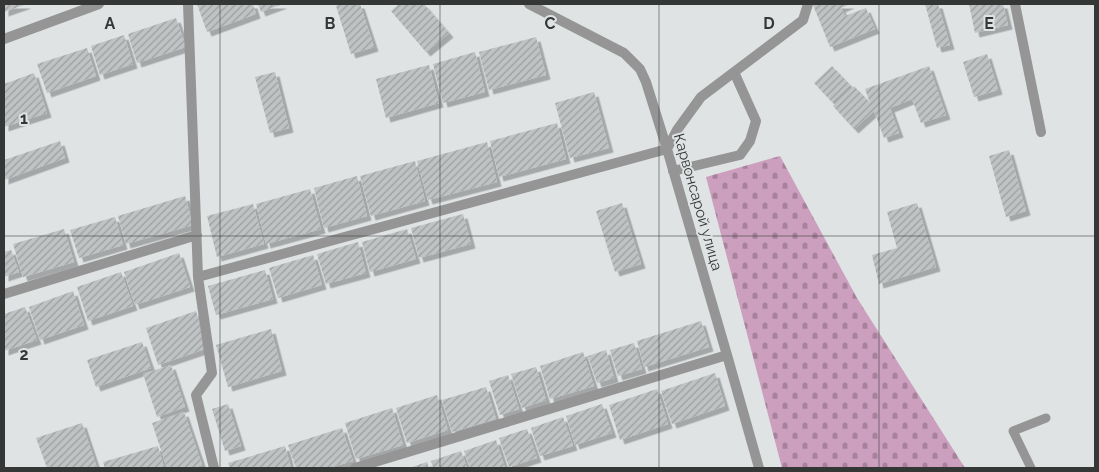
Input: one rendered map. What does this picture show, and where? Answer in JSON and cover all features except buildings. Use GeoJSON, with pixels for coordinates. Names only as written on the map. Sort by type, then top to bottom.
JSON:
{"type":"FeatureCollection","features":[{"type":"Feature","properties":{"kind":"street"},"geometry":{"type":"LineString","coordinates":[[4,39],[98,4]]}},
{"type":"Feature","properties":{"kind":"street"},"geometry":{"type":"LineString","coordinates":[[188,4],[198,277],[212,373],[196,396],[214,468]]}},
{"type":"Feature","properties":{"kind":"street","name":"Карвонсарой улица"},"geometry":{"type":"LineString","coordinates":[[529,4],[624,53],[640,69],[646,82],[667,149],[759,468]]}},
{"type":"Feature","properties":{"kind":"street"},"geometry":{"type":"LineString","coordinates":[[198,277],[667,149],[677,130],[701,97],[803,20],[808,4]]}},
{"type":"Feature","properties":{"kind":"street"},"geometry":{"type":"LineString","coordinates":[[1015,4],[1041,132]]}},
{"type":"Feature","properties":{"kind":"street"},"geometry":{"type":"LineString","coordinates":[[673,171],[740,155],[750,141],[756,122],[734,72]]}},
{"type":"Feature","properties":{"kind":"street"},"geometry":{"type":"LineString","coordinates":[[4,294],[197,235]]}},
{"type":"Feature","properties":{"kind":"street"},"geometry":{"type":"LineString","coordinates":[[355,468],[727,355]]}},
{"type":"Feature","properties":{"kind":"lane"},"geometry":{"type":"LineString","coordinates":[[1031,468],[1013,431],[1046,418]]}},
{"type":"Feature","properties":{"kind":"green space"},"geometry":{"type":"Polygon","coordinates":[[[780,156],[857,298],[965,468],[782,468],[706,177],[780,156]]]}}]}
